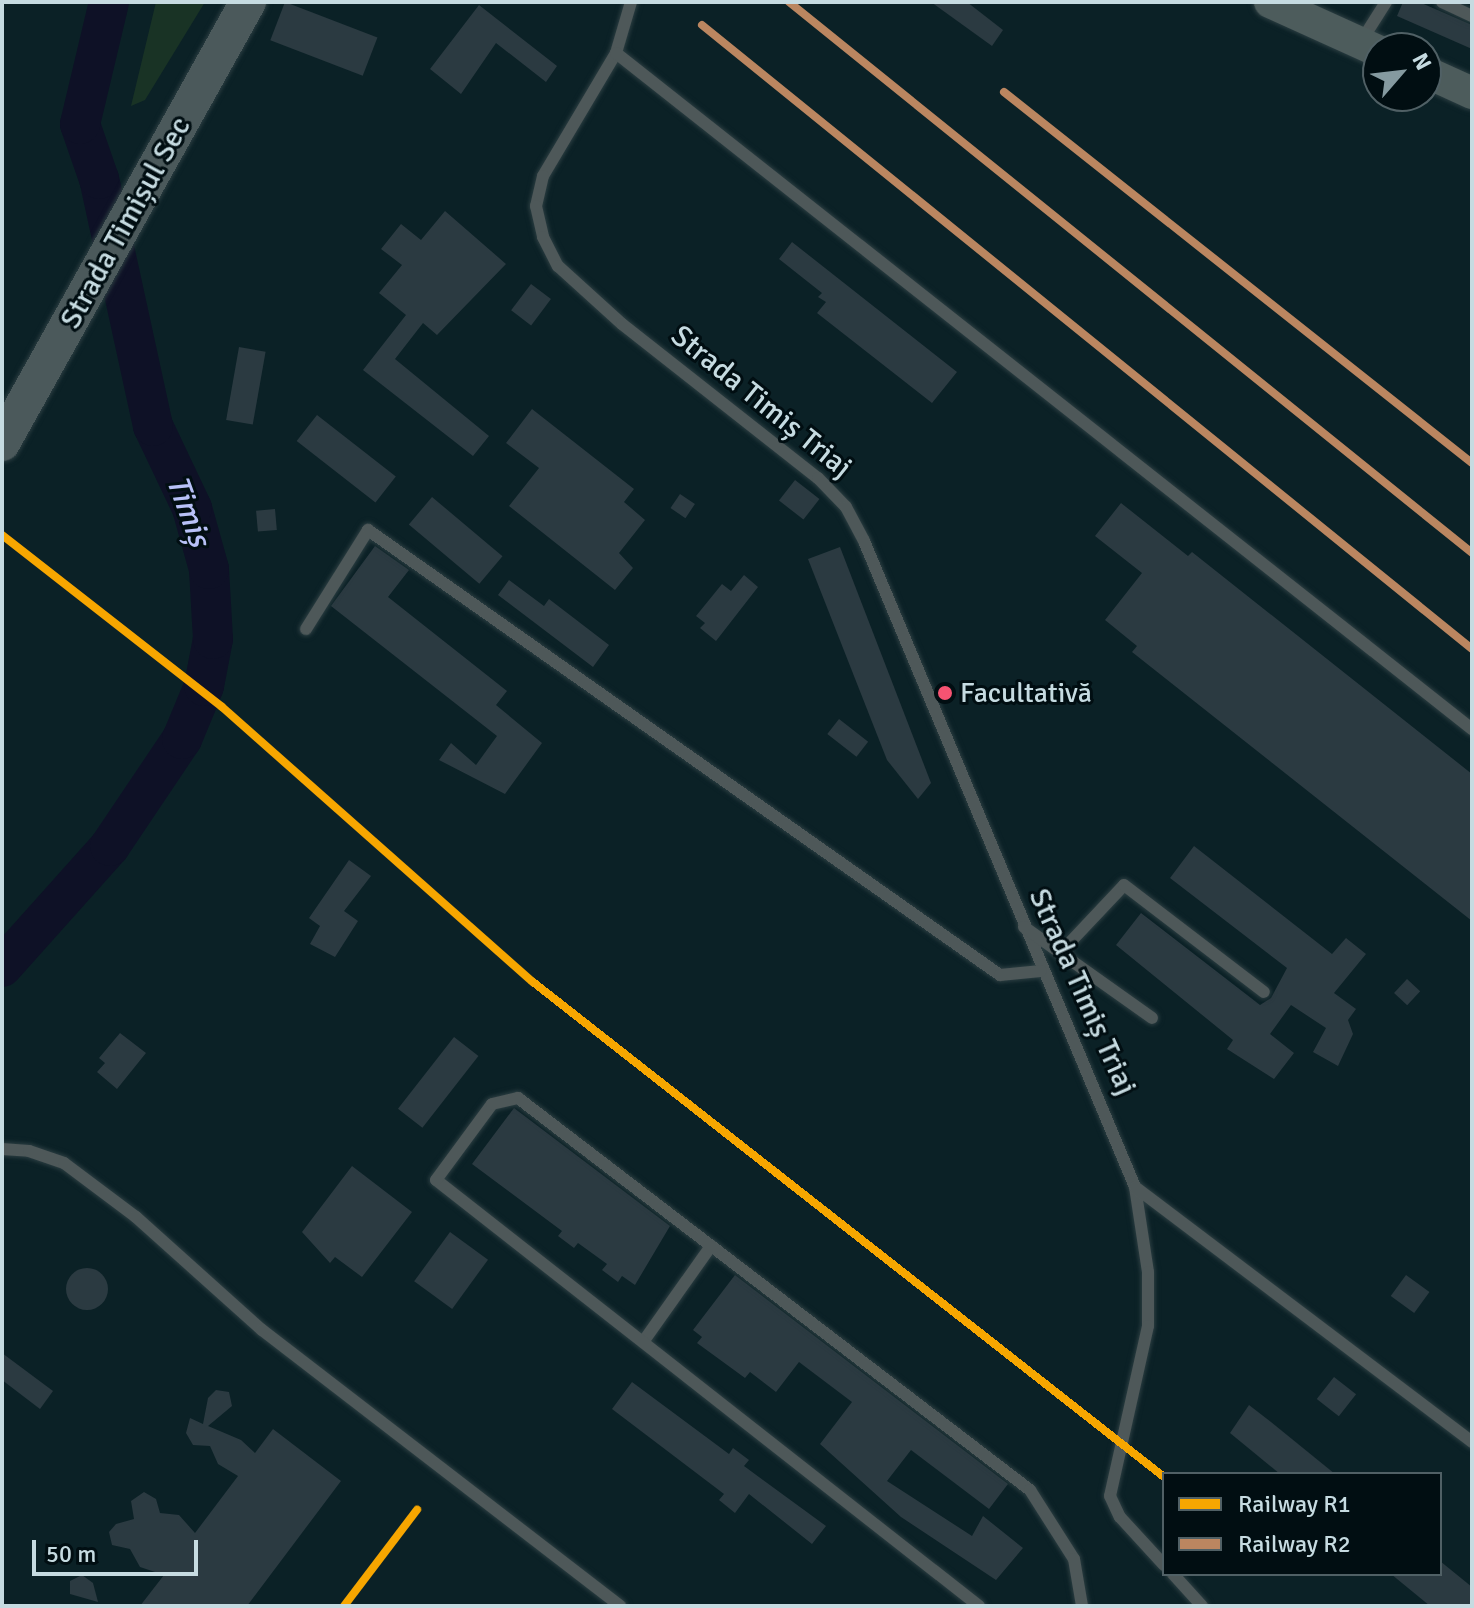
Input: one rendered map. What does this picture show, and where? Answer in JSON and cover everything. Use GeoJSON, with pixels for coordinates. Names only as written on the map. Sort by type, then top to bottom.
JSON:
{"type":"FeatureCollection","features":[{"type":"Feature","properties":{"kind":"main road","name":"Strada Timișul Sec"},"geometry":{"type":"LineString","coordinates":[[2,443],[248,2]]}},
{"type":"Feature","properties":{"kind":"main road"},"geometry":{"type":"LineString","coordinates":[[1270,2],[1362,44]]}},
{"type":"Feature","properties":{"kind":"main road"},"geometry":{"type":"LineString","coordinates":[[1442,79],[1472,93]]}},
{"type":"Feature","properties":{"kind":"lane","name":"Strada Timiș Triaj"},"geometry":{"type":"LineString","coordinates":[[631,2],[616,53],[543,176],[536,206],[543,237],[558,266],[612,314],[818,478],[846,507],[1021,925],[1109,1117],[1135,1187],[1148,1272],[1148,1326],[1110,1496],[1120,1517],[1162,1563]]}},
{"type":"Feature","properties":{"kind":"lane"},"geometry":{"type":"LineString","coordinates":[[1375,32],[1386,2]]}},
{"type":"Feature","properties":{"kind":"lane"},"geometry":{"type":"LineString","coordinates":[[1442,2],[1472,16]]}},
{"type":"Feature","properties":{"kind":"lane"},"geometry":{"type":"LineString","coordinates":[[616,53],[1472,729]]}},
{"type":"Feature","properties":{"kind":"lane"},"geometry":{"type":"LineString","coordinates":[[306,629],[368,530],[1000,975],[1041,971]]}},
{"type":"Feature","properties":{"kind":"lane"},"geometry":{"type":"LineString","coordinates":[[1060,953],[1124,885],[1264,992]]}},
{"type":"Feature","properties":{"kind":"lane"},"geometry":{"type":"LineString","coordinates":[[1021,925],[1152,1018]]}},
{"type":"Feature","properties":{"kind":"lane"},"geometry":{"type":"LineString","coordinates":[[979,1606],[436,1180],[492,1104],[518,1098],[1030,1490],[1074,1559],[1082,1606]]}},
{"type":"Feature","properties":{"kind":"lane"},"geometry":{"type":"LineString","coordinates":[[2,1149],[29,1151],[64,1163],[124,1208],[262,1330],[620,1606]]}},
{"type":"Feature","properties":{"kind":"lane"},"geometry":{"type":"LineString","coordinates":[[1135,1187],[1472,1442]]}},
{"type":"Feature","properties":{"kind":"lane"},"geometry":{"type":"LineString","coordinates":[[643,1342],[711,1246]]}},
{"type":"Feature","properties":{"kind":"lane"},"geometry":{"type":"LineString","coordinates":[[1175,1576],[1202,1606]]}},
{"type":"Feature","properties":{"kind":"green space"},"geometry":{"type":"Polygon","coordinates":[[[156,2],[205,2],[145,100],[131,106],[156,2]]]}},
{"type":"Feature","properties":{"kind":"building"},"geometry":{"type":"Polygon","coordinates":[[[285,2],[377,37],[363,76],[270,40],[285,2]]]}},
{"type":"Feature","properties":{"kind":"building"},"geometry":{"type":"Polygon","coordinates":[[[931,2],[967,2],[1003,30],[992,46],[931,2]]]}},
{"type":"Feature","properties":{"kind":"building"},"geometry":{"type":"Polygon","coordinates":[[[1403,2],[1419,2],[1472,25],[1472,49],[1442,36],[1442,32],[1433,32],[1397,16],[1403,2]]]}},
{"type":"Feature","properties":{"kind":"building"},"geometry":{"type":"Polygon","coordinates":[[[479,5],[557,66],[546,82],[496,43],[461,94],[430,69],[479,5]]]}},
{"type":"Feature","properties":{"kind":"building"},"geometry":{"type":"Polygon","coordinates":[[[445,211],[506,264],[437,335],[423,323],[395,359],[489,436],[473,456],[363,370],[406,315],[379,293],[402,265],[381,249],[401,224],[421,240],[445,211]]]}},
{"type":"Feature","properties":{"kind":"building"},"geometry":{"type":"Polygon","coordinates":[[[792,242],[957,372],[932,403],[817,313],[826,302],[818,297],[822,293],[779,259],[792,242]]]}},
{"type":"Feature","properties":{"kind":"building"},"geometry":{"type":"Polygon","coordinates":[[[531,284],[551,299],[531,325],[511,310],[531,284]]]}},
{"type":"Feature","properties":{"kind":"building"},"geometry":{"type":"Polygon","coordinates":[[[239,347],[266,352],[253,425],[226,420],[239,347]]]}},
{"type":"Feature","properties":{"kind":"building"},"geometry":{"type":"Polygon","coordinates":[[[532,409],[634,489],[624,502],[645,520],[619,553],[633,568],[615,590],[509,506],[539,468],[506,443],[532,409]]]}},
{"type":"Feature","properties":{"kind":"building"},"geometry":{"type":"Polygon","coordinates":[[[317,415],[396,477],[375,503],[297,441],[317,415]]]}},
{"type":"Feature","properties":{"kind":"building"},"geometry":{"type":"Polygon","coordinates":[[[795,480],[819,499],[803,520],[779,500],[795,480]]]}},
{"type":"Feature","properties":{"kind":"building"},"geometry":{"type":"Polygon","coordinates":[[[680,494],[695,504],[685,518],[670,508],[680,494]]]}},
{"type":"Feature","properties":{"kind":"building"},"geometry":{"type":"Polygon","coordinates":[[[432,497],[502,556],[479,584],[409,525],[432,497]]]}},
{"type":"Feature","properties":{"kind":"building"},"geometry":{"type":"Polygon","coordinates":[[[1121,503],[1188,556],[1192,552],[1472,774],[1472,921],[1132,652],[1137,646],[1105,620],[1142,573],[1095,536],[1121,503]]]}},
{"type":"Feature","properties":{"kind":"building"},"geometry":{"type":"Polygon","coordinates":[[[275,509],[277,530],[258,532],[256,511],[275,509]]]}},
{"type":"Feature","properties":{"kind":"building"},"geometry":{"type":"Polygon","coordinates":[[[375,546],[409,570],[388,597],[507,691],[496,705],[542,743],[505,794],[439,760],[451,743],[476,765],[497,736],[331,606],[375,546]]]}},
{"type":"Feature","properties":{"kind":"building"},"geometry":{"type":"Polygon","coordinates":[[[840,547],[931,783],[918,799],[887,760],[808,559],[840,547]]]}},
{"type":"Feature","properties":{"kind":"building"},"geometry":{"type":"Polygon","coordinates":[[[744,575],[758,587],[716,641],[700,628],[705,623],[696,616],[722,584],[731,591],[744,575]]]}},
{"type":"Feature","properties":{"kind":"building"},"geometry":{"type":"Polygon","coordinates":[[[509,580],[544,606],[549,599],[609,645],[593,667],[498,595],[509,580]]]}},
{"type":"Feature","properties":{"kind":"building"},"geometry":{"type":"Polygon","coordinates":[[[839,719],[868,742],[856,757],[827,734],[839,719]]]}},
{"type":"Feature","properties":{"kind":"building"},"geometry":{"type":"Polygon","coordinates":[[[1194,846],[1332,954],[1346,938],[1366,954],[1334,993],[1356,1009],[1348,1020],[1353,1034],[1338,1066],[1313,1052],[1326,1028],[1291,1005],[1270,1034],[1294,1053],[1274,1079],[1227,1049],[1233,1040],[1116,945],[1141,913],[1260,1005],[1271,998],[1287,968],[1170,878],[1194,846]]]}},
{"type":"Feature","properties":{"kind":"building"},"geometry":{"type":"Polygon","coordinates":[[[349,860],[371,876],[344,911],[358,921],[335,957],[310,944],[320,926],[309,918],[349,860]]]}},
{"type":"Feature","properties":{"kind":"building"},"geometry":{"type":"Polygon","coordinates":[[[1407,979],[1420,991],[1407,1005],[1394,993],[1407,979]]]}},
{"type":"Feature","properties":{"kind":"building"},"geometry":{"type":"Polygon","coordinates":[[[120,1033],[146,1053],[117,1089],[97,1072],[105,1063],[99,1058],[120,1033]]]}},
{"type":"Feature","properties":{"kind":"building"},"geometry":{"type":"Polygon","coordinates":[[[454,1037],[478,1056],[422,1128],[398,1109],[454,1037]]]}},
{"type":"Feature","properties":{"kind":"building"},"geometry":{"type":"Polygon","coordinates":[[[514,1108],[670,1226],[635,1285],[622,1276],[618,1282],[602,1270],[607,1264],[578,1243],[574,1248],[558,1236],[562,1231],[472,1164],[514,1108]]]}},
{"type":"Feature","properties":{"kind":"building"},"geometry":{"type":"Polygon","coordinates":[[[352,1166],[412,1212],[362,1277],[335,1257],[330,1263],[302,1232],[352,1166]]]}},
{"type":"Feature","properties":{"kind":"building"},"geometry":{"type":"Polygon","coordinates":[[[450,1232],[488,1260],[452,1309],[414,1281],[450,1232]]]}},
{"type":"Feature","properties":{"kind":"building"},"geometry":{"type":"Polygon","coordinates":[[[87,1268],[102,1274],[108,1289],[102,1304],[87,1310],[72,1304],[66,1289],[72,1274],[87,1268]]]}},
{"type":"Feature","properties":{"kind":"building"},"geometry":{"type":"Polygon","coordinates":[[[735,1275],[1008,1484],[989,1509],[911,1450],[887,1481],[972,1536],[983,1516],[1023,1548],[996,1580],[901,1517],[820,1444],[852,1402],[799,1362],[776,1392],[750,1372],[745,1378],[697,1343],[702,1337],[693,1330],[735,1275]]]}},
{"type":"Feature","properties":{"kind":"building"},"geometry":{"type":"Polygon","coordinates":[[[1406,1275],[1429,1292],[1414,1313],[1391,1296],[1406,1275]]]}},
{"type":"Feature","properties":{"kind":"building"},"geometry":{"type":"Polygon","coordinates":[[[2,1353],[53,1391],[40,1409],[2,1380],[2,1353]]]}},
{"type":"Feature","properties":{"kind":"building"},"geometry":{"type":"Polygon","coordinates":[[[1334,1377],[1356,1394],[1339,1416],[1317,1399],[1334,1377]]]}},
{"type":"Feature","properties":{"kind":"building"},"geometry":{"type":"Polygon","coordinates":[[[632,1382],[729,1454],[733,1448],[749,1460],[744,1466],[826,1526],[812,1544],[749,1494],[735,1513],[719,1500],[724,1494],[612,1409],[632,1382]]]}},
{"type":"Feature","properties":{"kind":"building"},"geometry":{"type":"Polygon","coordinates":[[[216,1390],[229,1392],[232,1406],[208,1426],[241,1440],[255,1453],[273,1429],[341,1481],[247,1606],[140,1606],[164,1575],[140,1567],[130,1549],[112,1545],[109,1532],[116,1524],[134,1519],[131,1501],[144,1492],[156,1499],[160,1513],[179,1515],[195,1533],[238,1476],[218,1464],[210,1446],[193,1445],[186,1433],[190,1418],[203,1424],[208,1398],[216,1390]]]}},
{"type":"Feature","properties":{"kind":"building"},"geometry":{"type":"Polygon","coordinates":[[[1249,1405],[1333,1472],[1278,1472],[1230,1433],[1249,1405]]]}},
{"type":"Feature","properties":{"kind":"building"},"geometry":{"type":"Polygon","coordinates":[[[1442,1563],[1472,1587],[1472,1606],[1430,1606],[1393,1576],[1442,1576],[1442,1563]]]}},
{"type":"Feature","properties":{"kind":"building"},"geometry":{"type":"Polygon","coordinates":[[[82,1575],[93,1583],[98,1602],[70,1594],[70,1581],[82,1575]]]}},
{"type":"Feature","properties":{"kind":"waterway","name":"Timiș"},"geometry":{"type":"LineString","coordinates":[[2,967],[110,846],[182,739],[204,686],[213,639],[209,569],[192,508],[153,426],[99,179],[80,124],[109,2]]}},
{"type":"Feature","properties":{"kind":"rail line","name":"R2"},"geometry":{"type":"LineString","coordinates":[[789,2],[1472,553]]}},
{"type":"Feature","properties":{"kind":"rail line","name":"R2"},"geometry":{"type":"LineString","coordinates":[[702,25],[1472,649]]}},
{"type":"Feature","properties":{"kind":"rail line","name":"R2"},"geometry":{"type":"LineString","coordinates":[[1004,92],[1472,463]]}},
{"type":"Feature","properties":{"kind":"rail line","name":"R1"},"geometry":{"type":"LineString","coordinates":[[2,535],[222,707],[533,982],[1162,1475]]}},
{"type":"Feature","properties":{"kind":"rail line","name":"R1"},"geometry":{"type":"LineString","coordinates":[[344,1606],[417,1510]]}},
{"type":"Feature","properties":{"kind":"place","name":"Facultativă"},"geometry":{"type":"Point","coordinates":[945,693]}}]}
